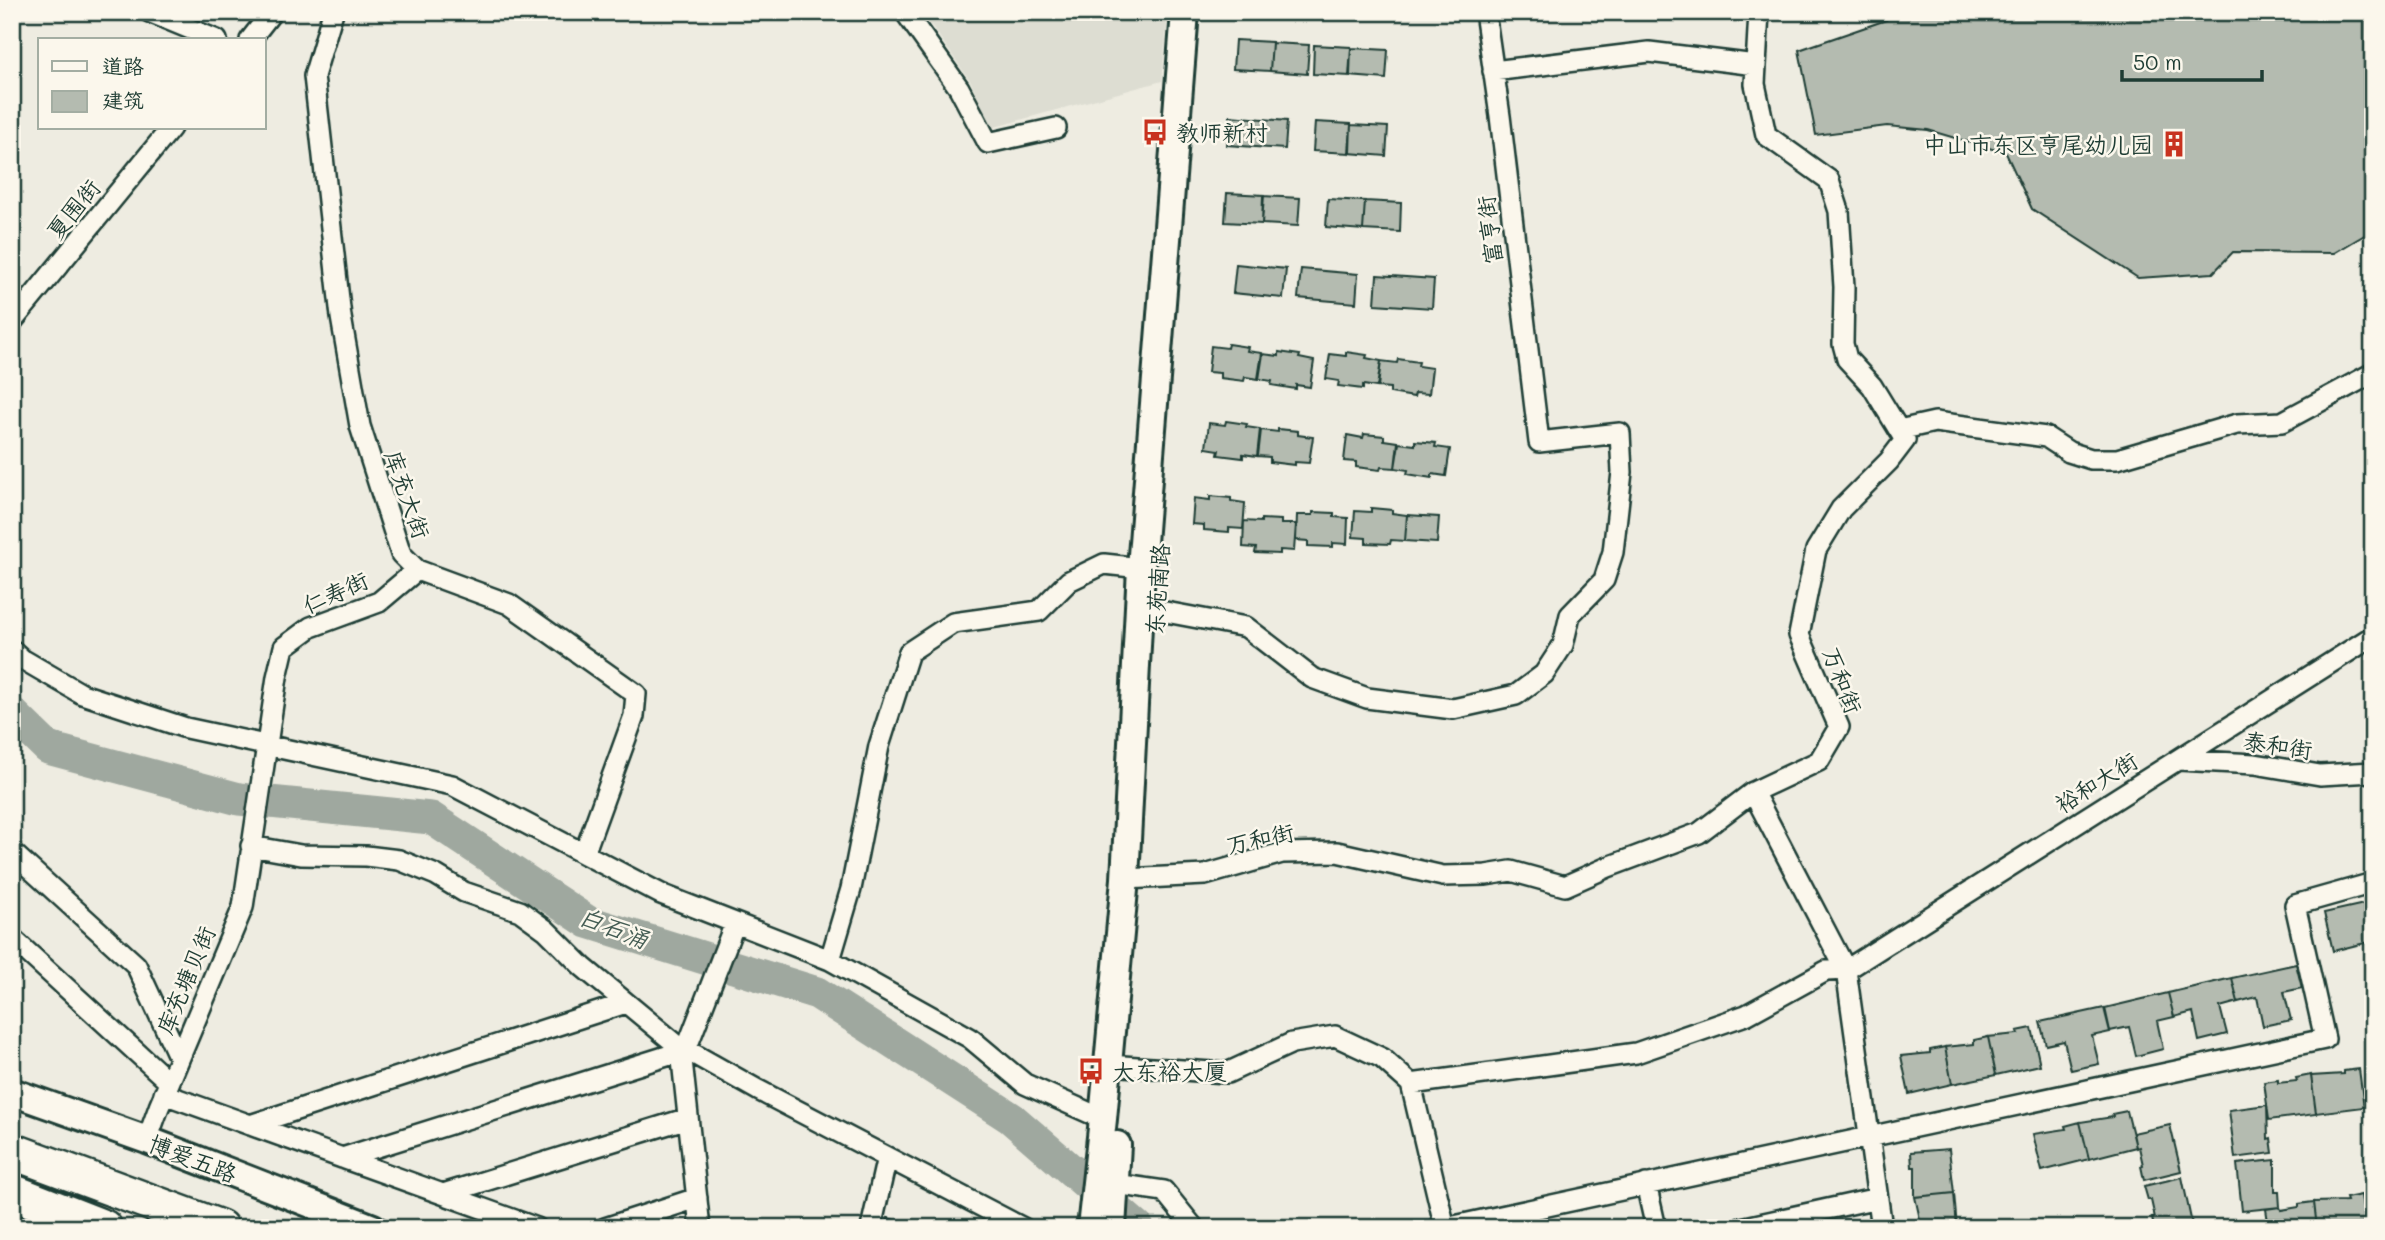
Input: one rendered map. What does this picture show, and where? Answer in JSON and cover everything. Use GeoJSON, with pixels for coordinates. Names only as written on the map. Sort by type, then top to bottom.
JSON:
{"type":"FeatureCollection","features":[{"type":"Feature","properties":{"kind":"highway"},"geometry":{"type":"LineString","coordinates":[[12,1151],[220,1228]]}},
{"type":"Feature","properties":{"kind":"highway"},"geometry":{"type":"LineString","coordinates":[[12,1192],[104,1228]]}},
{"type":"Feature","properties":{"kind":"street"},"geometry":{"type":"LineString","coordinates":[[149,12],[212,38]]}},
{"type":"Feature","properties":{"kind":"street"},"geometry":{"type":"LineString","coordinates":[[252,38],[272,12]]}},
{"type":"Feature","properties":{"kind":"street","name":"库充大街"},"geometry":{"type":"LineString","coordinates":[[333,12],[314,76],[341,317],[360,426],[401,554],[417,570],[509,604],[636,694],[634,716],[584,854]]}},
{"type":"Feature","properties":{"kind":"street"},"geometry":{"type":"LineString","coordinates":[[905,12],[959,88],[988,143],[1056,128]]}},
{"type":"Feature","properties":{"kind":"street","name":"东苑南路"},"geometry":{"type":"LineString","coordinates":[[1147,608],[1141,568],[1185,12]]}},
{"type":"Feature","properties":{"kind":"street","name":"东苑南路"},"geometry":{"type":"LineString","coordinates":[[1110,1167],[1147,608],[1198,12]]}},
{"type":"Feature","properties":{"kind":"street","name":"富亨街"},"geometry":{"type":"LineString","coordinates":[[1147,608],[1246,627],[1312,678],[1367,698],[1453,709],[1516,695],[1544,674],[1563,645],[1570,615],[1604,580],[1613,552],[1622,472],[1620,433],[1539,442],[1485,12]]}},
{"type":"Feature","properties":{"kind":"street"},"geometry":{"type":"LineString","coordinates":[[1759,12],[1755,84],[1766,135],[1829,180],[1839,211],[1844,287],[1843,344],[1847,359],[1872,386],[1899,430],[1935,422],[2046,437],[2069,452],[2091,459],[2117,459],[2237,424],[2282,422],[2373,373]]}},
{"type":"Feature","properties":{"kind":"street"},"geometry":{"type":"LineString","coordinates":[[1493,71],[1649,52],[1756,65]]}},
{"type":"Feature","properties":{"kind":"street","name":"夏围街"},"geometry":{"type":"LineString","coordinates":[[12,321],[169,130]]}},
{"type":"Feature","properties":{"kind":"street","name":"万和街"},"geometry":{"type":"LineString","coordinates":[[1131,878],[1205,875],[1282,853],[1337,852],[1443,876],[1511,872],[1565,886],[1699,833],[1753,792],[1819,761],[1839,727],[1799,635],[1816,550],[1841,509],[1889,461],[1905,440],[1899,430]]}},
{"type":"Feature","properties":{"kind":"street"},"geometry":{"type":"LineString","coordinates":[[830,960],[851,889],[878,746],[909,652],[953,623],[1039,611],[1069,581],[1104,565],[1141,568]]}},
{"type":"Feature","properties":{"kind":"street","name":"仁寿街"},"geometry":{"type":"LineString","coordinates":[[251,840],[284,647],[311,627],[379,602],[417,570]]}},
{"type":"Feature","properties":{"kind":"street","name":"裕和大街"},"geometry":{"type":"LineString","coordinates":[[1411,1084],[1636,1053],[1746,1015],[1826,971],[1846,970],[2373,636]]}},
{"type":"Feature","properties":{"kind":"street"},"geometry":{"type":"LineString","coordinates":[[12,649],[22,659],[82,694],[186,728],[452,785],[662,894],[830,960],[970,1038],[1025,1084],[1103,1119]]}},
{"type":"Feature","properties":{"kind":"street","name":"泰和街"},"geometry":{"type":"LineString","coordinates":[[2178,760],[2255,764],[2320,775],[2373,772]]}},
{"type":"Feature","properties":{"kind":"street"},"geometry":{"type":"LineString","coordinates":[[1753,792],[1846,970],[1882,1228]]}},
{"type":"Feature","properties":{"kind":"street"},"geometry":{"type":"LineString","coordinates":[[251,840],[301,855],[366,856],[399,860],[436,875],[464,892],[520,911],[546,930],[583,967],[676,1044],[1023,1228]]}},
{"type":"Feature","properties":{"kind":"street","name":"库充塘贝街"},"geometry":{"type":"LineString","coordinates":[[148,1140],[179,1058],[243,907],[251,840]]}},
{"type":"Feature","properties":{"kind":"street"},"geometry":{"type":"LineString","coordinates":[[12,852],[135,965],[179,1058]]}},
{"type":"Feature","properties":{"kind":"street"},"geometry":{"type":"LineString","coordinates":[[1115,1065],[1227,1073],[1292,1043],[1335,1036],[1382,1058],[1411,1084],[1445,1228],[2325,1039],[2295,905],[2373,883]]}},
{"type":"Feature","properties":{"kind":"street"},"geometry":{"type":"LineString","coordinates":[[700,1228],[681,1060],[735,923]]}},
{"type":"Feature","properties":{"kind":"street"},"geometry":{"type":"LineString","coordinates":[[12,938],[167,1088],[250,1125],[537,1228]]}},
{"type":"Feature","properties":{"kind":"street"},"geometry":{"type":"LineString","coordinates":[[250,1125],[626,1003]]}},
{"type":"Feature","properties":{"kind":"street"},"geometry":{"type":"LineString","coordinates":[[342,1158],[686,1050]]}},
{"type":"Feature","properties":{"kind":"street","name":"东苑南路"},"geometry":{"type":"LineString","coordinates":[[1110,1167],[1103,1119],[1115,1065]]}},
{"type":"Feature","properties":{"kind":"street","name":"博爱五路"},"geometry":{"type":"LineString","coordinates":[[12,1092],[148,1140],[373,1228]]}},
{"type":"Feature","properties":{"kind":"street"},"geometry":{"type":"LineString","coordinates":[[443,1194],[688,1118]]}},
{"type":"Feature","properties":{"kind":"street"},"geometry":{"type":"LineString","coordinates":[[871,1228],[887,1157]]}},
{"type":"Feature","properties":{"kind":"street"},"geometry":{"type":"LineString","coordinates":[[1091,1228],[1110,1167]]}},
{"type":"Feature","properties":{"kind":"street"},"geometry":{"type":"LineString","coordinates":[[1110,1167],[1112,1228]]}},
{"type":"Feature","properties":{"kind":"street"},"geometry":{"type":"LineString","coordinates":[[1110,1167],[1164,1191],[1194,1228]]}},
{"type":"Feature","properties":{"kind":"street"},"geometry":{"type":"LineString","coordinates":[[1646,1184],[1656,1228]]}},
{"type":"Feature","properties":{"kind":"street"},"geometry":{"type":"LineString","coordinates":[[605,1228],[697,1198]]}},
{"type":"Feature","properties":{"kind":"street"},"geometry":{"type":"LineString","coordinates":[[1741,1228],[1878,1198]]}},
{"type":"Feature","properties":{"kind":"shaded area"},"geometry":{"type":"Polygon","coordinates":[[[922,12],[1168,12],[1162,81],[991,128],[971,82],[922,12]]]}},
{"type":"Feature","properties":{"kind":"building","name":"中山市东区亨尾幼儿园"},"geometry":{"type":"Polygon","coordinates":[[[1896,12],[2373,12],[2373,230],[2334,253],[2233,252],[2213,273],[2138,278],[2032,209],[2006,153],[1928,130],[1887,126],[1816,135],[1799,50],[1886,20],[1896,12]]]}},
{"type":"Feature","properties":{"kind":"building"},"geometry":{"type":"Polygon","coordinates":[[[1235,40],[1272,42],[1270,71],[1233,69],[1235,40]]]}},
{"type":"Feature","properties":{"kind":"building"},"geometry":{"type":"Polygon","coordinates":[[[1272,43],[1309,45],[1307,74],[1270,71],[1272,43]]]}},
{"type":"Feature","properties":{"kind":"building"},"geometry":{"type":"Polygon","coordinates":[[[1314,45],[1351,47],[1350,76],[1313,74],[1314,45]]]}},
{"type":"Feature","properties":{"kind":"building"},"geometry":{"type":"Polygon","coordinates":[[[1351,48],[1388,50],[1386,79],[1349,76],[1351,48]]]}},
{"type":"Feature","properties":{"kind":"building"},"geometry":{"type":"Polygon","coordinates":[[[1230,116],[1287,121],[1285,149],[1227,145],[1230,116]]]}},
{"type":"Feature","properties":{"kind":"building"},"geometry":{"type":"Polygon","coordinates":[[[1315,122],[1351,124],[1350,153],[1313,151],[1315,122]]]}},
{"type":"Feature","properties":{"kind":"building"},"geometry":{"type":"Polygon","coordinates":[[[1351,125],[1388,127],[1386,156],[1349,153],[1351,125]]]}},
{"type":"Feature","properties":{"kind":"building"},"geometry":{"type":"Polygon","coordinates":[[[1227,193],[1264,195],[1262,224],[1225,222],[1227,193]]]}},
{"type":"Feature","properties":{"kind":"building"},"geometry":{"type":"Polygon","coordinates":[[[1263,196],[1300,198],[1298,226],[1262,224],[1263,196]]]}},
{"type":"Feature","properties":{"kind":"building"},"geometry":{"type":"Polygon","coordinates":[[[1328,199],[1365,201],[1363,230],[1326,227],[1328,199]]]}},
{"type":"Feature","properties":{"kind":"building"},"geometry":{"type":"Polygon","coordinates":[[[1365,201],[1401,203],[1400,232],[1363,230],[1365,201]]]}},
{"type":"Feature","properties":{"kind":"building"},"geometry":{"type":"Polygon","coordinates":[[[1236,264],[1286,269],[1283,298],[1233,293],[1236,264]]]}},
{"type":"Feature","properties":{"kind":"building"},"geometry":{"type":"Polygon","coordinates":[[[1301,269],[1358,274],[1356,303],[1298,298],[1301,269]]]}},
{"type":"Feature","properties":{"kind":"building"},"geometry":{"type":"Polygon","coordinates":[[[1377,275],[1434,279],[1432,308],[1375,304],[1377,275]]]}},
{"type":"Feature","properties":{"kind":"building"},"geometry":{"type":"Polygon","coordinates":[[[1228,344],[1248,347],[1247,351],[1262,353],[1258,379],[1245,377],[1244,381],[1220,378],[1220,373],[1208,372],[1211,346],[1227,348],[1228,344]]]}},
{"type":"Feature","properties":{"kind":"building"},"geometry":{"type":"Polygon","coordinates":[[[1279,352],[1300,355],[1299,358],[1314,361],[1310,387],[1296,385],[1296,389],[1271,385],[1272,381],[1259,379],[1263,354],[1279,356],[1279,352]]]}},
{"type":"Feature","properties":{"kind":"building"},"geometry":{"type":"Polygon","coordinates":[[[1346,352],[1367,355],[1366,358],[1381,361],[1377,387],[1363,385],[1363,389],[1338,386],[1339,381],[1326,379],[1330,354],[1346,356],[1346,352]]]}},
{"type":"Feature","properties":{"kind":"building"},"geometry":{"type":"Polygon","coordinates":[[[1398,359],[1419,362],[1418,366],[1432,368],[1429,394],[1415,393],[1414,397],[1390,393],[1390,388],[1378,387],[1381,361],[1397,363],[1398,359]]]}},
{"type":"Feature","properties":{"kind":"building"},"geometry":{"type":"Polygon","coordinates":[[[1226,421],[1260,429],[1257,456],[1243,454],[1243,458],[1218,455],[1219,450],[1206,448],[1209,423],[1225,425],[1226,421]]]}},
{"type":"Feature","properties":{"kind":"building"},"geometry":{"type":"Polygon","coordinates":[[[1278,429],[1298,431],[1298,435],[1313,437],[1309,463],[1295,462],[1295,465],[1270,462],[1270,457],[1258,456],[1261,430],[1278,432],[1278,429]]]}},
{"type":"Feature","properties":{"kind":"building"},"geometry":{"type":"Polygon","coordinates":[[[1364,434],[1384,436],[1384,440],[1398,442],[1395,468],[1381,467],[1380,470],[1356,467],[1356,462],[1344,461],[1347,435],[1363,438],[1364,434]]]}},
{"type":"Feature","properties":{"kind":"building"},"geometry":{"type":"Polygon","coordinates":[[[1415,441],[1436,443],[1435,447],[1450,449],[1446,476],[1432,474],[1432,478],[1407,474],[1408,470],[1395,468],[1399,443],[1415,445],[1415,441]]]}},
{"type":"Feature","properties":{"kind":"building"},"geometry":{"type":"Polygon","coordinates":[[[1210,496],[1231,498],[1231,501],[1245,503],[1243,529],[1229,528],[1229,532],[1204,530],[1204,525],[1192,524],[1194,498],[1210,500],[1210,496]]]}},
{"type":"Feature","properties":{"kind":"building"},"geometry":{"type":"Polygon","coordinates":[[[1371,508],[1407,515],[1405,541],[1391,540],[1390,544],[1366,543],[1366,538],[1353,537],[1355,511],[1371,512],[1371,508]]]}},
{"type":"Feature","properties":{"kind":"building"},"geometry":{"type":"Polygon","coordinates":[[[1313,512],[1334,513],[1334,517],[1348,518],[1347,544],[1333,543],[1333,547],[1308,546],[1308,541],[1296,540],[1297,515],[1313,515],[1313,512]]]}},
{"type":"Feature","properties":{"kind":"building"},"geometry":{"type":"Polygon","coordinates":[[[1407,515],[1439,517],[1437,543],[1405,541],[1407,515]]]}},
{"type":"Feature","properties":{"kind":"building"},"geometry":{"type":"Polygon","coordinates":[[[1261,519],[1281,520],[1281,524],[1296,524],[1294,551],[1280,550],[1280,554],[1255,553],[1256,548],[1243,547],[1244,521],[1261,522],[1261,519]]]}},
{"type":"Feature","properties":{"kind":"building"},"geometry":{"type":"Polygon","coordinates":[[[2373,902],[2373,941],[2333,951],[2324,913],[2373,902]]]}},
{"type":"Feature","properties":{"kind":"building"},"geometry":{"type":"Polygon","coordinates":[[[2296,964],[2302,988],[2284,992],[2291,1020],[2263,1026],[2257,997],[2238,1002],[2232,978],[2296,964]]]}},
{"type":"Feature","properties":{"kind":"building"},"geometry":{"type":"Polygon","coordinates":[[[2232,978],[2238,1002],[2220,1007],[2227,1034],[2199,1041],[2193,1012],[2174,1017],[2168,993],[2232,978]]]}},
{"type":"Feature","properties":{"kind":"building"},"geometry":{"type":"Polygon","coordinates":[[[2168,993],[2174,1017],[2157,1021],[2163,1049],[2136,1056],[2129,1027],[2110,1031],[2105,1008],[2168,993]]]}},
{"type":"Feature","properties":{"kind":"building"},"geometry":{"type":"Polygon","coordinates":[[[2104,1008],[2110,1032],[2092,1036],[2099,1064],[2071,1070],[2064,1041],[2046,1045],[2040,1022],[2104,1008]]]}},
{"type":"Feature","properties":{"kind":"building"},"geometry":{"type":"Polygon","coordinates":[[[2032,1028],[2040,1065],[1996,1075],[1988,1037],[2018,1034],[2017,1031],[2032,1028]]]}},
{"type":"Feature","properties":{"kind":"building"},"geometry":{"type":"Polygon","coordinates":[[[1988,1037],[1996,1075],[1952,1084],[1945,1047],[1974,1044],[1974,1040],[1988,1037]]]}},
{"type":"Feature","properties":{"kind":"building"},"geometry":{"type":"Polygon","coordinates":[[[1945,1047],[1952,1084],[1909,1094],[1901,1056],[1930,1053],[1930,1050],[1945,1047]]]}},
{"type":"Feature","properties":{"kind":"building"},"geometry":{"type":"Polygon","coordinates":[[[2359,1069],[2364,1107],[2316,1113],[2311,1076],[2344,1074],[2344,1071],[2359,1069]]]}},
{"type":"Feature","properties":{"kind":"building"},"geometry":{"type":"Polygon","coordinates":[[[2311,1075],[2316,1114],[2269,1120],[2264,1082],[2297,1081],[2296,1078],[2311,1075]]]}},
{"type":"Feature","properties":{"kind":"building"},"geometry":{"type":"Polygon","coordinates":[[[2267,1105],[2268,1139],[2271,1138],[2273,1153],[2235,1158],[2229,1110],[2267,1105]]]}},
{"type":"Feature","properties":{"kind":"building"},"geometry":{"type":"Polygon","coordinates":[[[2127,1111],[2136,1147],[2089,1159],[2080,1122],[2113,1117],[2112,1114],[2127,1111]]]}},
{"type":"Feature","properties":{"kind":"building"},"geometry":{"type":"Polygon","coordinates":[[[2080,1122],[2089,1159],[2042,1171],[2033,1134],[2066,1129],[2065,1126],[2080,1122]]]}},
{"type":"Feature","properties":{"kind":"building"},"geometry":{"type":"Polygon","coordinates":[[[2170,1125],[2181,1171],[2144,1180],[2139,1147],[2136,1148],[2133,1133],[2170,1125]]]}},
{"type":"Feature","properties":{"kind":"building"},"geometry":{"type":"Polygon","coordinates":[[[1949,1149],[1954,1193],[1915,1197],[1915,1167],[1912,1167],[1911,1152],[1949,1149]]]}},
{"type":"Feature","properties":{"kind":"building"},"geometry":{"type":"Polygon","coordinates":[[[2275,1160],[2275,1192],[2279,1192],[2280,1207],[2242,1211],[2237,1164],[2275,1160]]]}},
{"type":"Feature","properties":{"kind":"building"},"geometry":{"type":"Polygon","coordinates":[[[2182,1177],[2192,1224],[2175,1228],[2154,1228],[2151,1200],[2148,1200],[2144,1186],[2182,1177]]]}},
{"type":"Feature","properties":{"kind":"building"},"geometry":{"type":"Polygon","coordinates":[[[1954,1193],[1957,1228],[1922,1228],[1915,1197],[1954,1193]]]}},
{"type":"Feature","properties":{"kind":"building"},"geometry":{"type":"Polygon","coordinates":[[[2373,1194],[2373,1228],[2366,1228],[2362,1196],[2373,1194]]]}},
{"type":"Feature","properties":{"kind":"building"},"geometry":{"type":"Polygon","coordinates":[[[2361,1195],[2366,1228],[2317,1228],[2314,1202],[2347,1201],[2346,1198],[2361,1195]]]}},
{"type":"Feature","properties":{"kind":"building"},"geometry":{"type":"Polygon","coordinates":[[[2314,1202],[2317,1228],[2269,1228],[2266,1209],[2280,1207],[2281,1210],[2314,1202]]]}},
{"type":"Feature","properties":{"kind":"building"},"geometry":{"type":"Polygon","coordinates":[[[888,1218],[922,1228],[885,1228],[888,1218]]]}},
{"type":"Feature","properties":{"kind":"waterway","name":"白石涌"},"geometry":{"type":"LineString","coordinates":[[12,713],[48,748],[239,799],[431,818],[588,922],[817,993],[1011,1118],[1138,1228]]}},
{"type":"Feature","properties":{"kind":"place","name":"教师新村"},"geometry":{"type":"Point","coordinates":[1155,132]}},
{"type":"Feature","properties":{"kind":"place","name":"中山市东区亨尾幼儿园"},"geometry":{"type":"Point","coordinates":[2174,144]}},
{"type":"Feature","properties":{"kind":"place","name":"大东裕大厦"},"geometry":{"type":"Point","coordinates":[1091,1071]}}]}
